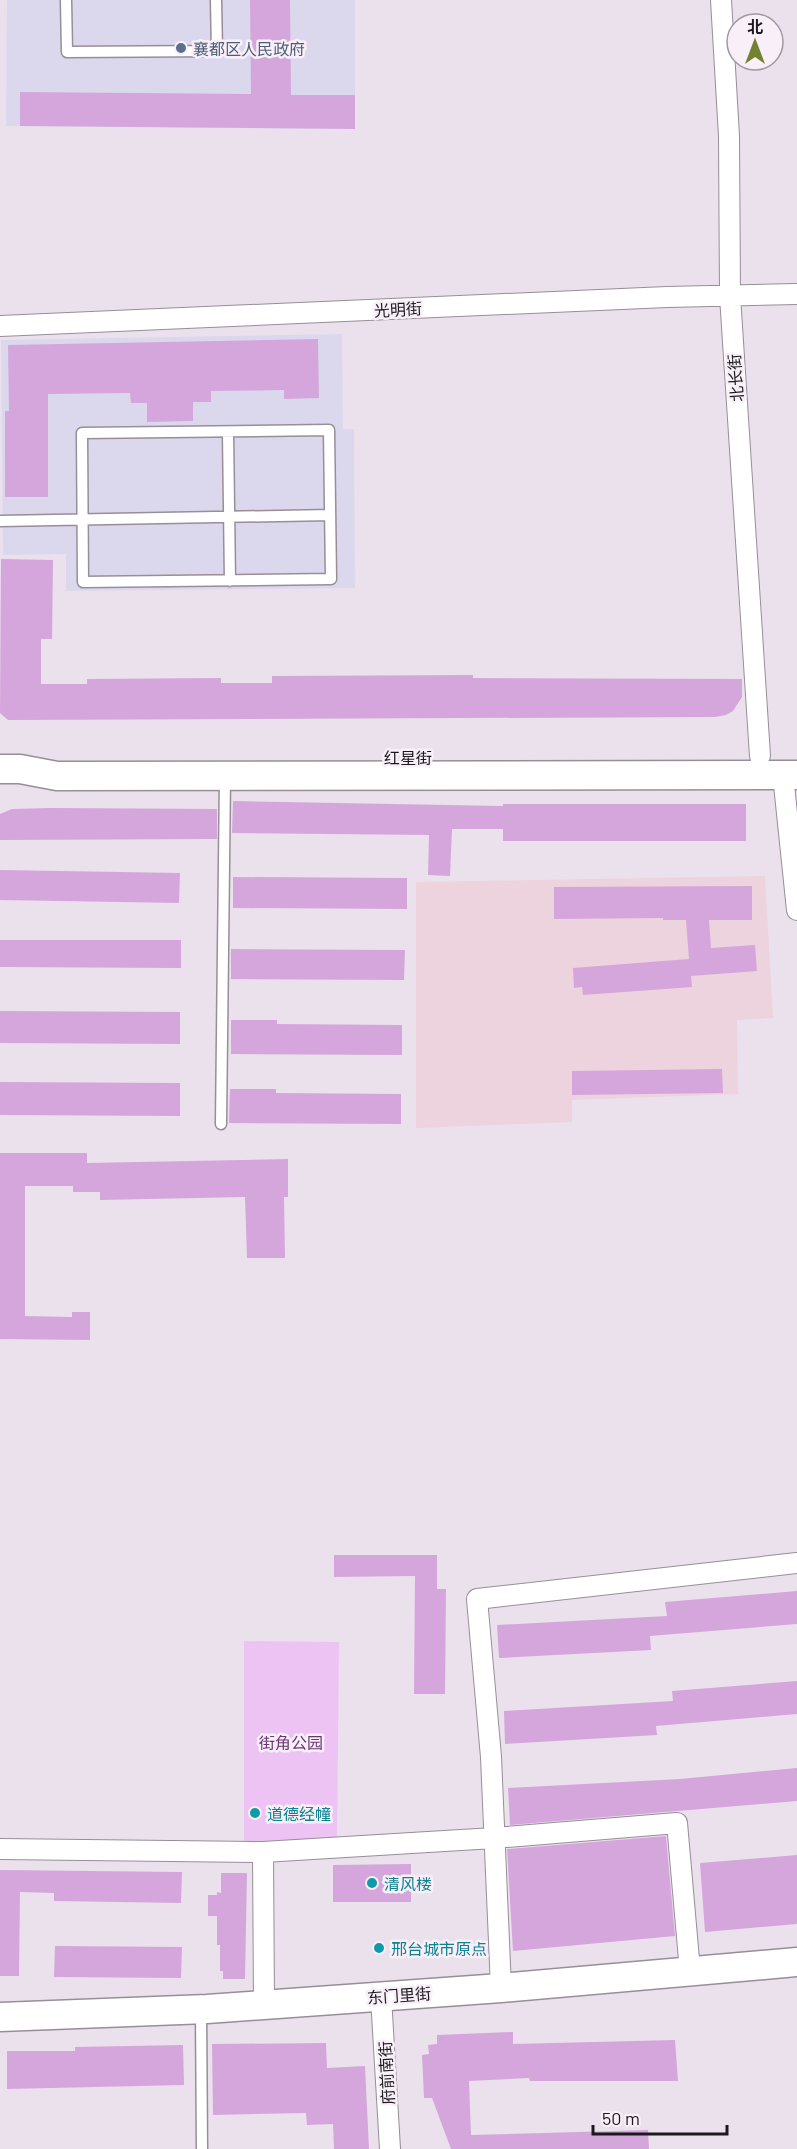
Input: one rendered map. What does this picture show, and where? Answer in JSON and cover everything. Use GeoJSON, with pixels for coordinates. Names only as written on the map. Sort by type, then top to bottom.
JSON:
{"type":"FeatureCollection","features":[{"type":"Feature","properties":{"kind":"street","name":"北长街"},"geometry":{"type":"LineString","coordinates":[[721,0],[729,135],[730,296],[760,756]]}},
{"type":"Feature","properties":{"kind":"street","name":"光明街"},"geometry":{"type":"LineString","coordinates":[[0,326],[797,294]]}},
{"type":"Feature","properties":{"kind":"street","name":"红星街"},"geometry":{"type":"LineString","coordinates":[[10,769],[57,757],[760,756],[792,768]]}},
{"type":"Feature","properties":{"kind":"street","name":"红星街"},"geometry":{"type":"LineString","coordinates":[[10,769],[57,776],[225,776],[792,768]]}},
{"type":"Feature","properties":{"kind":"street"},"geometry":{"type":"LineString","coordinates":[[792,768],[797,910]]}},
{"type":"Feature","properties":{"kind":"street"},"geometry":{"type":"LineString","coordinates":[[501,1988],[491,1756],[477,1599],[797,1563]]}},
{"type":"Feature","properties":{"kind":"street"},"geometry":{"type":"LineString","coordinates":[[0,1849],[263,1852],[495,1838],[677,1823],[690,1971]]}},
{"type":"Feature","properties":{"kind":"street"},"geometry":{"type":"LineString","coordinates":[[263,1852],[264,2005]]}},
{"type":"Feature","properties":{"kind":"street","name":"东门里街"},"geometry":{"type":"LineString","coordinates":[[0,2017],[201,2010],[501,1988],[797,1962]]}},
{"type":"Feature","properties":{"kind":"street","name":"府前南街"},"geometry":{"type":"LineString","coordinates":[[381,1997],[390,2149]]}},
{"type":"Feature","properties":{"kind":"lane"},"geometry":{"type":"LineString","coordinates":[[66,0],[67,52],[217,51],[216,0]]}},
{"type":"Feature","properties":{"kind":"lane"},"geometry":{"type":"LineString","coordinates":[[329,430],[331,579],[83,582],[82,433],[228,432],[329,430]]}},
{"type":"Feature","properties":{"kind":"lane"},"geometry":{"type":"LineString","coordinates":[[228,432],[230,581]]}},
{"type":"Feature","properties":{"kind":"lane"},"geometry":{"type":"LineString","coordinates":[[0,521],[330,515]]}},
{"type":"Feature","properties":{"kind":"lane"},"geometry":{"type":"LineString","coordinates":[[221,1124],[225,776]]}},
{"type":"Feature","properties":{"kind":"lane"},"geometry":{"type":"LineString","coordinates":[[201,2010],[202,2149]]}},
{"type":"Feature","properties":{"kind":"shaded area","name":"襄都区人民政府"},"geometry":{"type":"Polygon","coordinates":[[[7,0],[355,0],[355,129],[6,126],[7,0]]]}},
{"type":"Feature","properties":{"kind":"shaded area"},"geometry":{"type":"Polygon","coordinates":[[[342,334],[343,429],[354,429],[355,588],[66,591],[66,554],[3,555],[1,340],[342,334]]]}},
{"type":"Feature","properties":{"kind":"shaded area"},"geometry":{"type":"Polygon","coordinates":[[[765,876],[773,1018],[737,1020],[738,1094],[572,1100],[572,1122],[416,1128],[416,882],[765,876]]]}},
{"type":"Feature","properties":{"kind":"green space","name":"街角公园"},"geometry":{"type":"Polygon","coordinates":[[[244,1641],[339,1642],[337,1842],[244,1843],[244,1641]]]}},
{"type":"Feature","properties":{"kind":"building"},"geometry":{"type":"Polygon","coordinates":[[[250,0],[290,0],[291,95],[355,95],[355,129],[20,126],[20,92],[251,94],[250,0]]]}},
{"type":"Feature","properties":{"kind":"building"},"geometry":{"type":"Polygon","coordinates":[[[318,339],[319,398],[284,399],[284,390],[211,391],[211,402],[193,402],[193,421],[147,422],[147,403],[131,403],[130,393],[48,394],[48,497],[5,497],[5,411],[9,411],[8,345],[318,339]]]}},
{"type":"Feature","properties":{"kind":"building"},"geometry":{"type":"Polygon","coordinates":[[[1,559],[53,560],[52,639],[41,639],[41,684],[87,684],[87,679],[221,678],[221,683],[272,683],[272,676],[473,675],[473,678],[742,679],[742,697],[733,711],[715,717],[8,720],[0,713],[1,559]]]}},
{"type":"Feature","properties":{"kind":"building"},"geometry":{"type":"Polygon","coordinates":[[[233,801],[503,806],[503,804],[746,804],[746,841],[503,841],[503,829],[452,829],[450,876],[428,875],[429,835],[232,833],[233,801]]]}},
{"type":"Feature","properties":{"kind":"building"},"geometry":{"type":"Polygon","coordinates":[[[12,809],[217,809],[217,839],[0,840],[0,814],[12,809]]]}},
{"type":"Feature","properties":{"kind":"building"},"geometry":{"type":"Polygon","coordinates":[[[0,870],[180,873],[179,903],[0,900],[0,870]]]}},
{"type":"Feature","properties":{"kind":"building"},"geometry":{"type":"Polygon","coordinates":[[[233,877],[407,878],[407,909],[233,908],[233,877]]]}},
{"type":"Feature","properties":{"kind":"building"},"geometry":{"type":"Polygon","coordinates":[[[752,886],[752,920],[709,920],[711,948],[755,945],[757,971],[691,976],[692,987],[583,995],[582,987],[574,988],[573,968],[689,959],[686,920],[663,920],[663,918],[554,919],[554,887],[752,886]]]}},
{"type":"Feature","properties":{"kind":"building"},"geometry":{"type":"Polygon","coordinates":[[[0,940],[181,940],[181,968],[0,967],[0,940]]]}},
{"type":"Feature","properties":{"kind":"building"},"geometry":{"type":"Polygon","coordinates":[[[231,949],[405,950],[404,980],[231,979],[231,949]]]}},
{"type":"Feature","properties":{"kind":"building"},"geometry":{"type":"Polygon","coordinates":[[[0,1011],[180,1012],[180,1044],[0,1043],[0,1011]]]}},
{"type":"Feature","properties":{"kind":"building"},"geometry":{"type":"Polygon","coordinates":[[[231,1020],[277,1020],[277,1024],[402,1025],[402,1055],[231,1054],[231,1020]]]}},
{"type":"Feature","properties":{"kind":"building"},"geometry":{"type":"Polygon","coordinates":[[[722,1069],[723,1093],[572,1095],[572,1071],[722,1069]]]}},
{"type":"Feature","properties":{"kind":"building"},"geometry":{"type":"Polygon","coordinates":[[[0,1082],[180,1083],[180,1116],[0,1115],[0,1082]]]}},
{"type":"Feature","properties":{"kind":"building"},"geometry":{"type":"Polygon","coordinates":[[[230,1089],[276,1089],[276,1093],[401,1094],[401,1124],[229,1123],[230,1089]]]}},
{"type":"Feature","properties":{"kind":"building"},"geometry":{"type":"Polygon","coordinates":[[[0,1153],[87,1153],[87,1163],[288,1159],[288,1197],[284,1197],[285,1258],[247,1258],[245,1197],[100,1200],[100,1192],[73,1192],[73,1186],[25,1186],[25,1316],[72,1317],[72,1312],[90,1312],[90,1340],[0,1339],[0,1153]]]}},
{"type":"Feature","properties":{"kind":"building"},"geometry":{"type":"Polygon","coordinates":[[[334,1555],[437,1555],[437,1589],[446,1589],[445,1694],[414,1694],[415,1576],[334,1577],[334,1555]]]}},
{"type":"Feature","properties":{"kind":"building"},"geometry":{"type":"Polygon","coordinates":[[[797,1591],[797,1624],[650,1636],[651,1650],[499,1658],[497,1625],[667,1616],[665,1602],[797,1591]]]}},
{"type":"Feature","properties":{"kind":"building"},"geometry":{"type":"Polygon","coordinates":[[[797,1681],[797,1714],[656,1726],[657,1735],[505,1744],[504,1711],[673,1701],[672,1691],[797,1681]]]}},
{"type":"Feature","properties":{"kind":"building"},"geometry":{"type":"Polygon","coordinates":[[[797,1768],[797,1801],[510,1825],[508,1788],[680,1779],[797,1768]]]}},
{"type":"Feature","properties":{"kind":"building"},"geometry":{"type":"Polygon","coordinates":[[[666,1836],[675,1936],[513,1951],[507,1849],[666,1836]]]}},
{"type":"Feature","properties":{"kind":"building"},"geometry":{"type":"Polygon","coordinates":[[[797,1855],[797,1924],[705,1932],[700,1863],[797,1855]]]}},
{"type":"Feature","properties":{"kind":"building","name":"清风楼"},"geometry":{"type":"Polygon","coordinates":[[[411,1864],[411,1902],[333,1902],[333,1865],[411,1864]]]}},
{"type":"Feature","properties":{"kind":"building"},"geometry":{"type":"Polygon","coordinates":[[[0,1870],[182,1872],[181,1903],[54,1901],[54,1893],[20,1892],[19,1976],[0,1976],[0,1870]]]}},
{"type":"Feature","properties":{"kind":"building"},"geometry":{"type":"Polygon","coordinates":[[[221,1873],[247,1873],[245,1979],[223,1979],[223,1971],[220,1971],[217,1916],[208,1916],[208,1895],[221,1893],[221,1873]]]}},
{"type":"Feature","properties":{"kind":"building"},"geometry":{"type":"Polygon","coordinates":[[[55,1946],[182,1947],[181,1978],[54,1977],[55,1946]]]}},
{"type":"Feature","properties":{"kind":"building"},"geometry":{"type":"Polygon","coordinates":[[[513,2032],[513,2044],[675,2040],[678,2081],[530,2081],[529,2078],[469,2081],[471,2135],[648,2130],[649,2149],[451,2149],[432,2098],[424,2098],[422,2055],[429,2054],[428,2045],[437,2044],[437,2035],[513,2032]]]}},
{"type":"Feature","properties":{"kind":"building"},"geometry":{"type":"Polygon","coordinates":[[[326,2043],[327,2068],[365,2066],[369,2149],[334,2149],[333,2124],[307,2125],[306,2113],[213,2115],[212,2044],[326,2043]]]}},
{"type":"Feature","properties":{"kind":"building"},"geometry":{"type":"Polygon","coordinates":[[[183,2045],[184,2085],[7,2089],[7,2051],[75,2051],[75,2047],[183,2045]]]}},
{"type":"Feature","properties":{"kind":"place","name":"襄都区人民政府"},"geometry":{"type":"Point","coordinates":[181,48]}},
{"type":"Feature","properties":{"kind":"place","name":"道德经幢"},"geometry":{"type":"Point","coordinates":[255,1813]}},
{"type":"Feature","properties":{"kind":"place","name":"清风楼"},"geometry":{"type":"Point","coordinates":[372,1883]}},
{"type":"Feature","properties":{"kind":"place","name":"邢台城市原点"},"geometry":{"type":"Point","coordinates":[379,1948]}}]}
